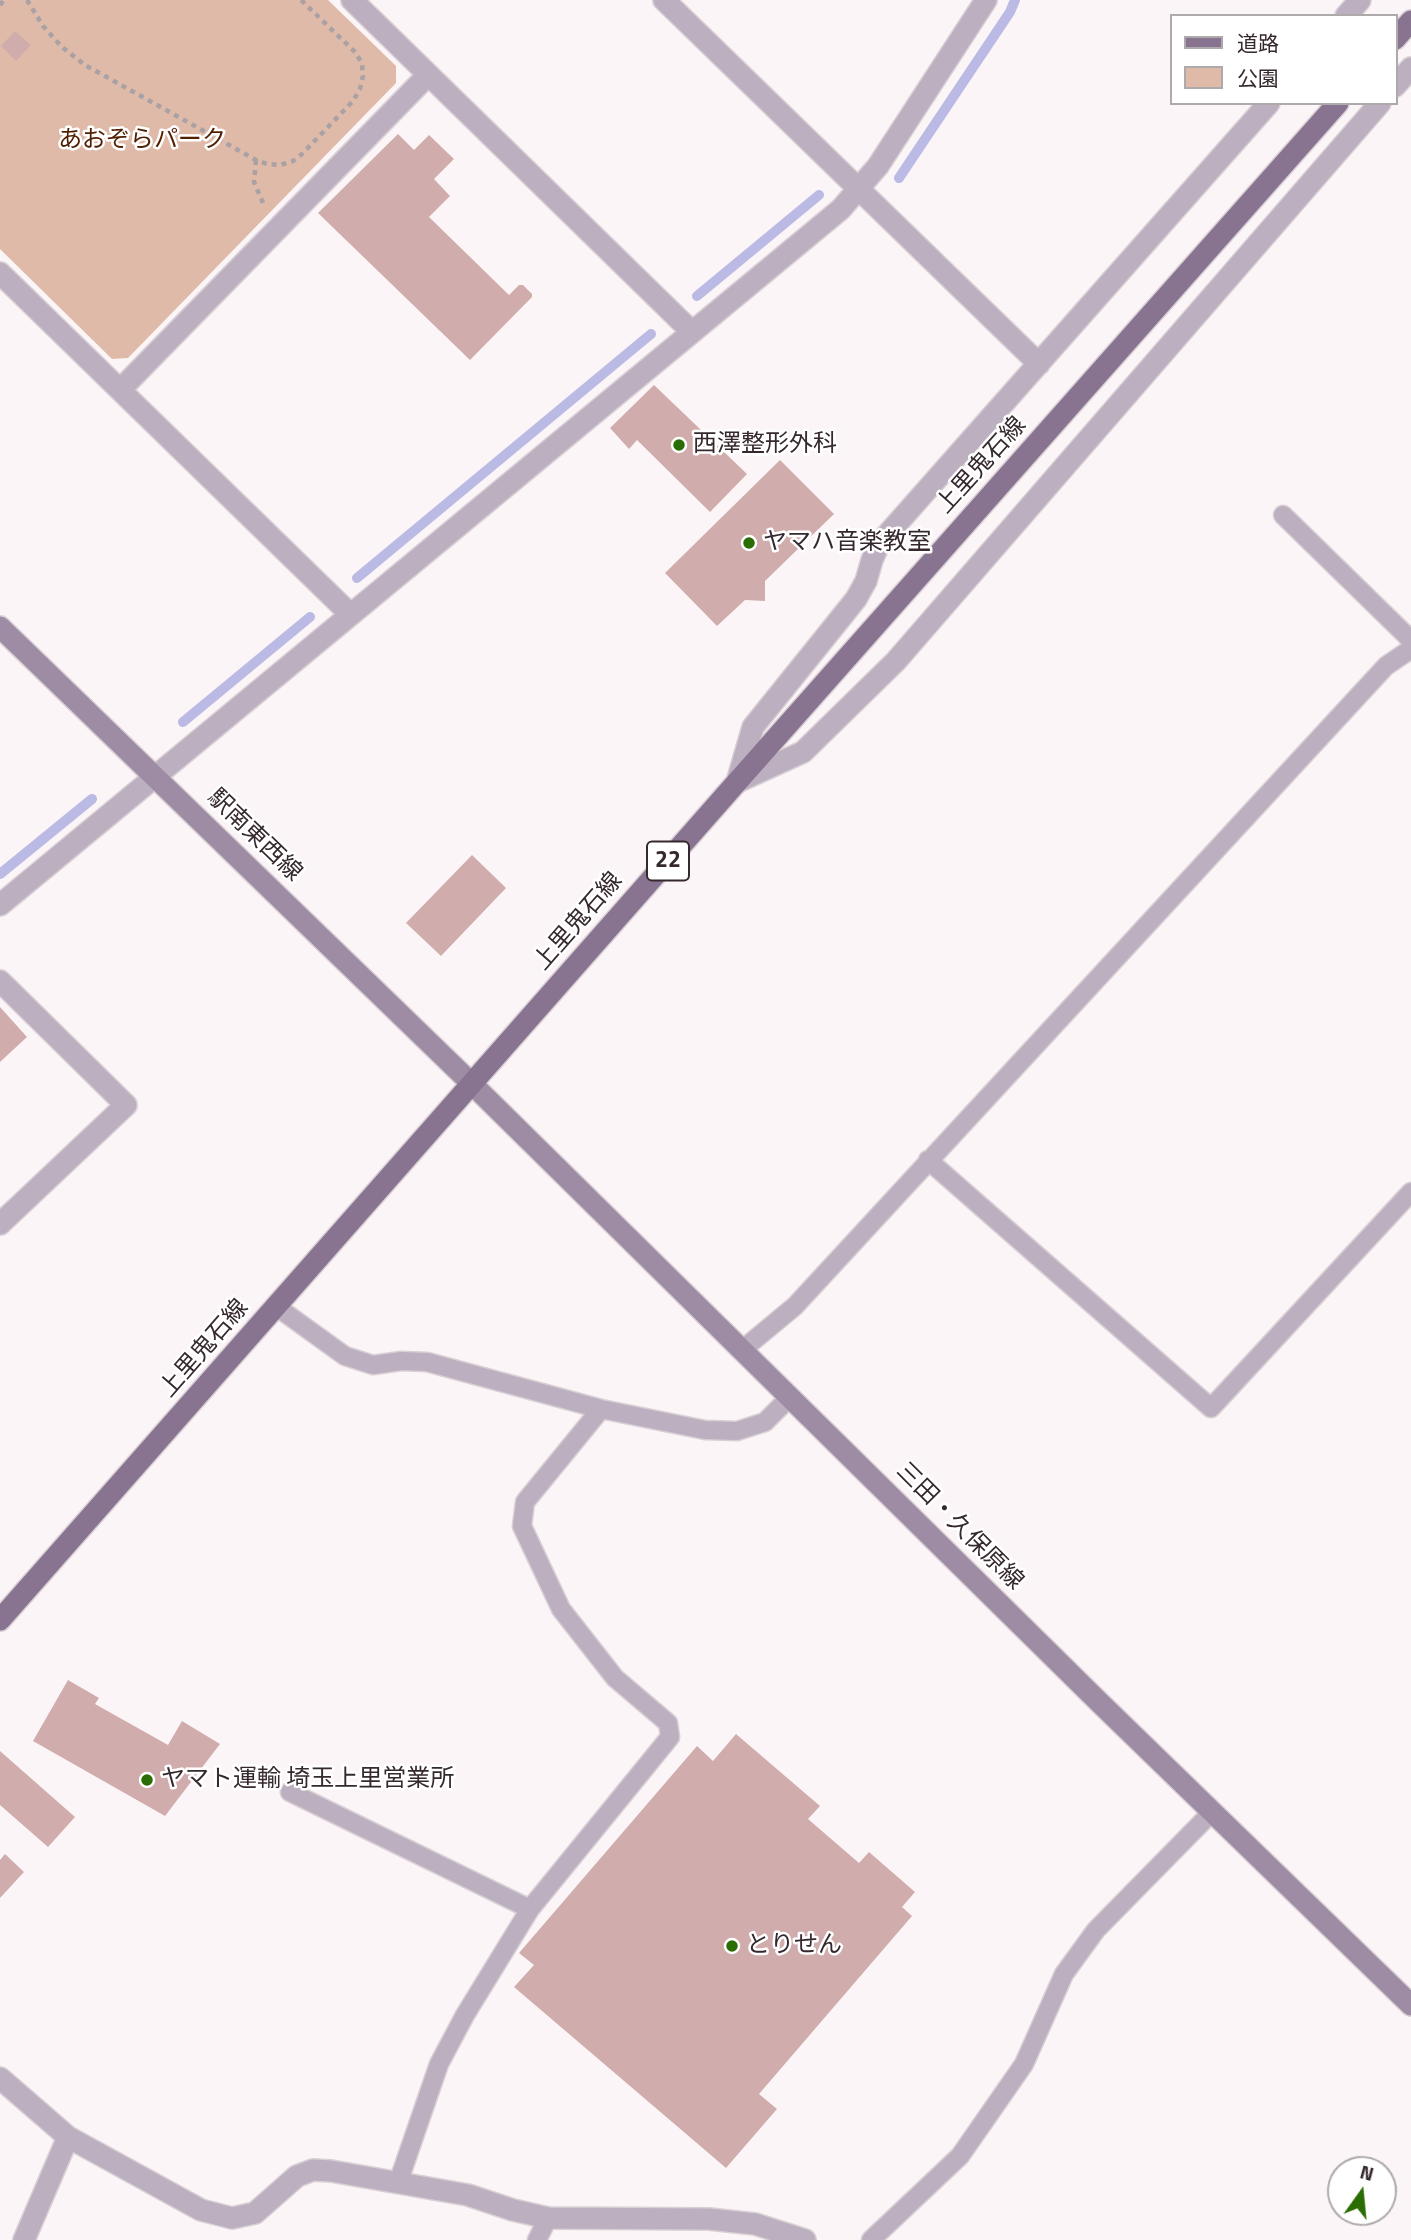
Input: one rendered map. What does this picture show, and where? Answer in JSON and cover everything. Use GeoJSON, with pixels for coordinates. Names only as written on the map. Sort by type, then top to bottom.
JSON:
{"type":"FeatureCollection","features":[{"type":"Feature","properties":{"kind":"main road"},"geometry":{"type":"LineString","coordinates":[[1397,37],[1411,21]]}},
{"type":"Feature","properties":{"kind":"main road","name":"上里鬼石線"},"geometry":{"type":"LineString","coordinates":[[0,1620],[1336,105]]}},
{"type":"Feature","properties":{"kind":"street"},"geometry":{"type":"LineString","coordinates":[[352,0],[691,331]]}},
{"type":"Feature","properties":{"kind":"street"},"geometry":{"type":"LineString","coordinates":[[664,0],[1039,364]]}},
{"type":"Feature","properties":{"kind":"street"},"geometry":{"type":"LineString","coordinates":[[0,905],[841,209],[886,155],[986,0]]}},
{"type":"Feature","properties":{"kind":"street"},"geometry":{"type":"LineString","coordinates":[[1348,14],[1360,0]]}},
{"type":"Feature","properties":{"kind":"street"},"geometry":{"type":"LineString","coordinates":[[1397,84],[1411,68]]}},
{"type":"Feature","properties":{"kind":"street"},"geometry":{"type":"LineString","coordinates":[[120,390],[428,75]]}},
{"type":"Feature","properties":{"kind":"street"},"geometry":{"type":"LineString","coordinates":[[737,782],[753,727],[856,599],[866,581],[879,544],[1267,105]]}},
{"type":"Feature","properties":{"kind":"street"},"geometry":{"type":"LineString","coordinates":[[737,782],[803,752],[896,661],[1378,105]]}},
{"type":"Feature","properties":{"kind":"street"},"geometry":{"type":"LineString","coordinates":[[0,273],[350,614]]}},
{"type":"Feature","properties":{"kind":"street","name":"駅南東西線"},"geometry":{"type":"LineString","coordinates":[[0,627],[472,1084]]}},
{"type":"Feature","properties":{"kind":"street"},"geometry":{"type":"LineString","coordinates":[[0,981],[126,1105],[0,1224]]}},
{"type":"Feature","properties":{"kind":"street","name":"三田・久保原線"},"geometry":{"type":"LineString","coordinates":[[472,1084],[1411,2005]]}},
{"type":"Feature","properties":{"kind":"street"},"geometry":{"type":"LineString","coordinates":[[0,2078],[68,2137],[201,2210],[232,2218],[255,2213],[297,2176],[313,2170],[468,2195],[548,2218],[709,2219],[755,2224],[805,2240]]}},
{"type":"Feature","properties":{"kind":"street"},"geometry":{"type":"LineString","coordinates":[[24,2240],[68,2137]]}},
{"type":"Feature","properties":{"kind":"lane"},"geometry":{"type":"LineString","coordinates":[[1283,515],[1411,640]]}},
{"type":"Feature","properties":{"kind":"lane"},"geometry":{"type":"LineString","coordinates":[[742,1350],[795,1306],[1386,666],[1411,649]]}},
{"type":"Feature","properties":{"kind":"lane"},"geometry":{"type":"LineString","coordinates":[[928,1160],[1211,1408],[1411,1192]]}},
{"type":"Feature","properties":{"kind":"lane"},"geometry":{"type":"LineString","coordinates":[[277,1307],[345,1356],[373,1365],[401,1361],[427,1362],[601,1409],[705,1430],[737,1431],[765,1422],[790,1397]]}},
{"type":"Feature","properties":{"kind":"lane"},"geometry":{"type":"LineString","coordinates":[[398,2183],[439,2064],[465,2015],[530,1909],[670,1737],[668,1723],[615,1678],[561,1609],[522,1526],[526,1502],[601,1409]]}},
{"type":"Feature","properties":{"kind":"lane"},"geometry":{"type":"LineString","coordinates":[[290,1793],[530,1909]]}},
{"type":"Feature","properties":{"kind":"lane"},"geometry":{"type":"LineString","coordinates":[[871,2240],[960,2156],[1024,2064],[1064,1974],[1096,1930],[1212,1812]]}},
{"type":"Feature","properties":{"kind":"lane"},"geometry":{"type":"LineString","coordinates":[[537,2240],[548,2218]]}},
{"type":"Feature","properties":{"kind":"path"},"geometry":{"type":"LineString","coordinates":[[0,5],[4,0]]}},
{"type":"Feature","properties":{"kind":"path"},"geometry":{"type":"LineString","coordinates":[[27,0],[43,26],[62,47],[85,65],[256,160],[280,165],[293,161],[353,101],[360,89],[362,64],[356,53],[301,0]]}},
{"type":"Feature","properties":{"kind":"path"},"geometry":{"type":"LineString","coordinates":[[256,160],[254,182],[258,197],[282,225]]}},
{"type":"Feature","properties":{"kind":"green space","name":"あおぞらパーク"},"geometry":{"type":"Polygon","coordinates":[[[0,0],[328,0],[396,66],[396,83],[128,358],[112,359],[0,249],[0,0]]]}},
{"type":"Feature","properties":{"kind":"building"},"geometry":{"type":"Polygon","coordinates":[[[15,31],[31,45],[16,61],[1,46],[15,31]]]}},
{"type":"Feature","properties":{"kind":"building"},"geometry":{"type":"Polygon","coordinates":[[[398,134],[414,150],[429,135],[454,159],[434,179],[450,196],[429,217],[509,295],[519,285],[523,285],[532,294],[470,360],[318,213],[398,134]]]}},
{"type":"Feature","properties":{"kind":"building","name":"西澤整形外科"},"geometry":{"type":"Polygon","coordinates":[[[654,385],[747,474],[710,512],[637,440],[629,449],[610,428],[654,385]]]}},
{"type":"Feature","properties":{"kind":"building","name":"ヤマハ音楽教室"},"geometry":{"type":"Polygon","coordinates":[[[780,460],[834,514],[765,581],[765,601],[745,600],[717,626],[665,573],[780,460]]]}},
{"type":"Feature","properties":{"kind":"building"},"geometry":{"type":"Polygon","coordinates":[[[472,855],[506,888],[441,956],[406,923],[472,855]]]}},
{"type":"Feature","properties":{"kind":"building"},"geometry":{"type":"Polygon","coordinates":[[[0,1007],[27,1037],[0,1062],[0,1007]]]}},
{"type":"Feature","properties":{"kind":"building","name":"ヤマト運輸 埼玉上里営業所"},"geometry":{"type":"Polygon","coordinates":[[[68,1680],[99,1698],[95,1704],[168,1745],[182,1721],[220,1744],[165,1816],[33,1741],[68,1680]]]}},
{"type":"Feature","properties":{"kind":"building"},"geometry":{"type":"Polygon","coordinates":[[[736,1734],[820,1806],[808,1819],[859,1863],[869,1852],[915,1892],[902,1907],[912,1916],[759,2094],[777,2109],[726,2168],[514,1987],[534,1965],[519,1953],[697,1746],[713,1761],[736,1734]]]}},
{"type":"Feature","properties":{"kind":"building"},"geometry":{"type":"Polygon","coordinates":[[[0,1751],[75,1817],[48,1847],[0,1805],[0,1751]]]}},
{"type":"Feature","properties":{"kind":"building"},"geometry":{"type":"Polygon","coordinates":[[[5,1854],[24,1872],[0,1898],[0,1860],[5,1854]]]}},
{"type":"Feature","properties":{"kind":"waterway"},"geometry":{"type":"LineString","coordinates":[[899,178],[1010,12],[1015,0]]}},
{"type":"Feature","properties":{"kind":"waterway"},"geometry":{"type":"LineString","coordinates":[[697,296],[819,195]]}},
{"type":"Feature","properties":{"kind":"waterway"},"geometry":{"type":"LineString","coordinates":[[357,578],[651,334]]}},
{"type":"Feature","properties":{"kind":"waterway"},"geometry":{"type":"LineString","coordinates":[[183,722],[310,617]]}},
{"type":"Feature","properties":{"kind":"waterway"},"geometry":{"type":"LineString","coordinates":[[0,874],[92,799]]}},
{"type":"Feature","properties":{"kind":"place","name":"西澤整形外科"},"geometry":{"type":"Point","coordinates":[679,445]}},
{"type":"Feature","properties":{"kind":"place","name":"ヤマハ音楽教室"},"geometry":{"type":"Point","coordinates":[749,543]}},
{"type":"Feature","properties":{"kind":"place","name":"ヤマト運輸 埼玉上里営業所"},"geometry":{"type":"Point","coordinates":[147,1780]}},
{"type":"Feature","properties":{"kind":"place","name":"とりせん"},"geometry":{"type":"Point","coordinates":[732,1946]}}]}
